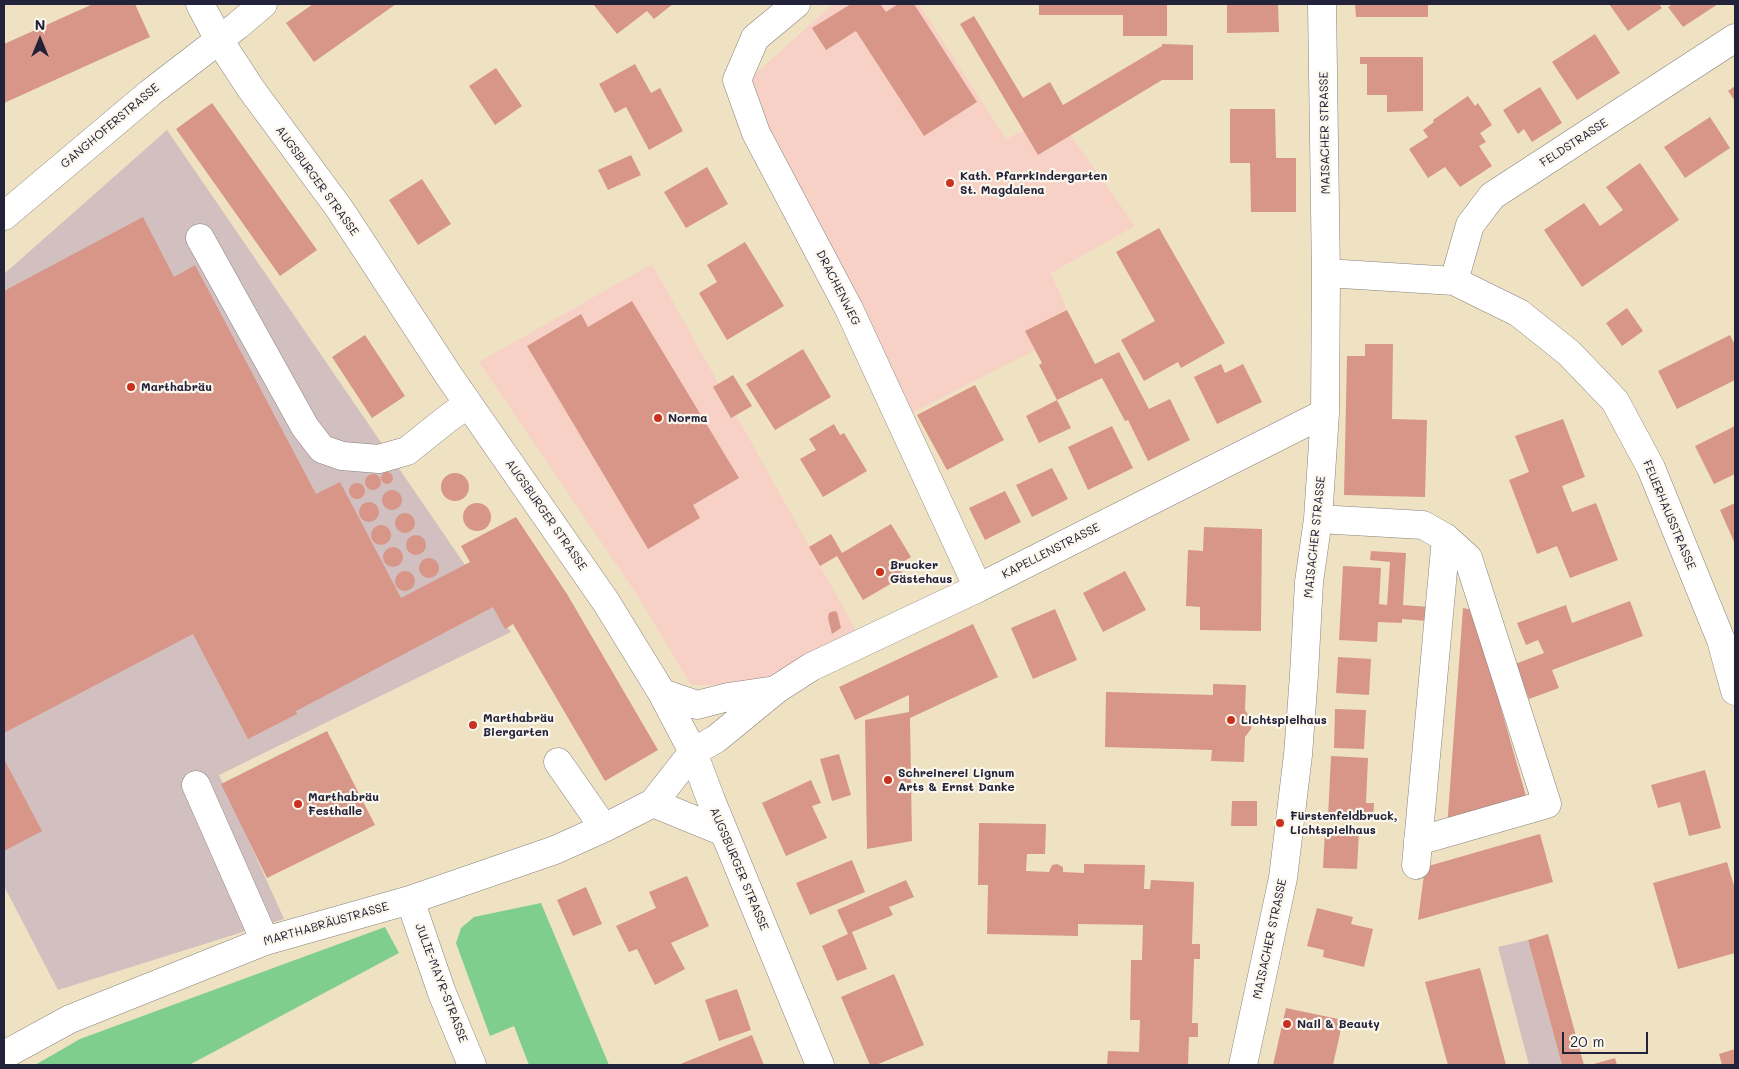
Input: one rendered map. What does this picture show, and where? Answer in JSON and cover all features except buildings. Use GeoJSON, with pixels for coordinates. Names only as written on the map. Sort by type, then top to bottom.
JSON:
{"type":"FeatureCollection","features":[{"type":"Feature","properties":{"kind":"street","name":"AUGSBURGER STRASSE"},"geometry":{"type":"LineString","coordinates":[[200,4],[219,40],[251,89],[339,208],[468,404],[606,602],[662,693],[693,752],[820,1065]]}},
{"type":"Feature","properties":{"kind":"street","name":"GANGHOFERSTRASSE"},"geometry":{"type":"LineString","coordinates":[[4,216],[150,93],[263,4]]}},
{"type":"Feature","properties":{"kind":"street","name":"DRACHENWEG"},"geometry":{"type":"LineString","coordinates":[[796,4],[755,38],[737,80],[756,133],[849,309],[978,588]]}},
{"type":"Feature","properties":{"kind":"street","name":"MAISACHER STRASSE"},"geometry":{"type":"LineString","coordinates":[[1243,1065],[1283,878],[1298,755],[1309,582],[1318,519],[1325,413],[1326,273],[1322,4]]}},
{"type":"Feature","properties":{"kind":"street","name":"FELDSTRASSE"},"geometry":{"type":"LineString","coordinates":[[1454,281],[1470,225],[1492,196],[1735,38]]}},
{"type":"Feature","properties":{"kind":"street"},"geometry":{"type":"LineString","coordinates":[[200,238],[305,427],[322,449],[342,456],[379,459],[407,451],[468,404]]}},
{"type":"Feature","properties":{"kind":"street","name":"FEUERHAUSSTRASSE"},"geometry":{"type":"LineString","coordinates":[[1326,273],[1454,281],[1519,313],[1569,353],[1616,401],[1651,468],[1721,640],[1735,691]]}},
{"type":"Feature","properties":{"kind":"street","name":"KAPELLENSTRASSE"},"geometry":{"type":"LineString","coordinates":[[693,752],[716,739],[778,689],[825,660],[978,588],[1325,413]]}},
{"type":"Feature","properties":{"kind":"street"},"geometry":{"type":"LineString","coordinates":[[1318,519],[1423,525],[1446,538],[1468,558],[1548,804],[1417,853],[1446,538]]}},
{"type":"Feature","properties":{"kind":"street","name":"KAPELLENSTRASSE"},"geometry":{"type":"LineString","coordinates":[[662,693],[697,705],[728,697],[778,689]]}},
{"type":"Feature","properties":{"kind":"street","name":"MARTHABRÄUSTRASSE"},"geometry":{"type":"LineString","coordinates":[[4,1055],[70,1018],[266,941],[410,900],[555,850],[653,803],[693,752]]}},
{"type":"Feature","properties":{"kind":"street"},"geometry":{"type":"LineString","coordinates":[[558,762],[604,828]]}},
{"type":"Feature","properties":{"kind":"street"},"geometry":{"type":"LineString","coordinates":[[196,785],[266,941]]}},
{"type":"Feature","properties":{"kind":"street"},"geometry":{"type":"LineString","coordinates":[[653,803],[724,832]]}},
{"type":"Feature","properties":{"kind":"street","name":"JULIE-MAYR-STRASSE"},"geometry":{"type":"LineString","coordinates":[[410,900],[442,993],[472,1065]]}},
{"type":"Feature","properties":{"kind":"shaded area","name":"Kath. Pfarrkindergarten St. Magdalena"},"geometry":{"type":"Polygon","coordinates":[[[833,4],[919,4],[1006,139],[1056,115],[1135,226],[1051,273],[1067,310],[1025,331],[1035,350],[910,414],[745,83],[833,4]]]}},
{"type":"Feature","properties":{"kind":"shaded area"},"geometry":{"type":"Polygon","coordinates":[[[167,130],[511,632],[219,775],[284,919],[58,990],[4,886],[4,274],[167,130]]]}},
{"type":"Feature","properties":{"kind":"shaded area"},"geometry":{"type":"Polygon","coordinates":[[[652,264],[857,632],[760,685],[691,685],[635,592],[479,362],[652,264]]]}},
{"type":"Feature","properties":{"kind":"shaded area"},"geometry":{"type":"Polygon","coordinates":[[[1528,940],[1562,1065],[1529,1065],[1498,947],[1528,940]]]}},
{"type":"Feature","properties":{"kind":"green space"},"geometry":{"type":"Polygon","coordinates":[[[541,903],[609,1065],[529,1065],[514,1026],[490,1036],[456,943],[461,928],[474,917],[541,903]]]}},
{"type":"Feature","properties":{"kind":"green space"},"geometry":{"type":"Polygon","coordinates":[[[385,927],[399,953],[189,1065],[35,1065],[80,1039],[385,927]]]}},
{"type":"Feature","properties":{"kind":"place","name":"Kath. Pfarrkindergarten St. Magdalena"},"geometry":{"type":"Point","coordinates":[950,183]}},
{"type":"Feature","properties":{"kind":"place","name":"Marthabräu"},"geometry":{"type":"Point","coordinates":[131,387]}},
{"type":"Feature","properties":{"kind":"place","name":"Norma"},"geometry":{"type":"Point","coordinates":[658,418]}},
{"type":"Feature","properties":{"kind":"place","name":"Brucker Gästehaus"},"geometry":{"type":"Point","coordinates":[880,572]}},
{"type":"Feature","properties":{"kind":"place","name":"Lichtspielhaus"},"geometry":{"type":"Point","coordinates":[1231,720]}},
{"type":"Feature","properties":{"kind":"place","name":"Marthabräu Biergarten"},"geometry":{"type":"Point","coordinates":[473,725]}},
{"type":"Feature","properties":{"kind":"place","name":"Schreinerei Lignum Arts & Ernst Danke"},"geometry":{"type":"Point","coordinates":[888,780]}},
{"type":"Feature","properties":{"kind":"place","name":"Marthabräu Festhalle"},"geometry":{"type":"Point","coordinates":[298,804]}},
{"type":"Feature","properties":{"kind":"place","name":"Fürstenfeldbruck, Lichtspielhaus"},"geometry":{"type":"Point","coordinates":[1280,823]}},
{"type":"Feature","properties":{"kind":"place","name":"Nail & Beauty"},"geometry":{"type":"Point","coordinates":[1287,1024]}}]}
